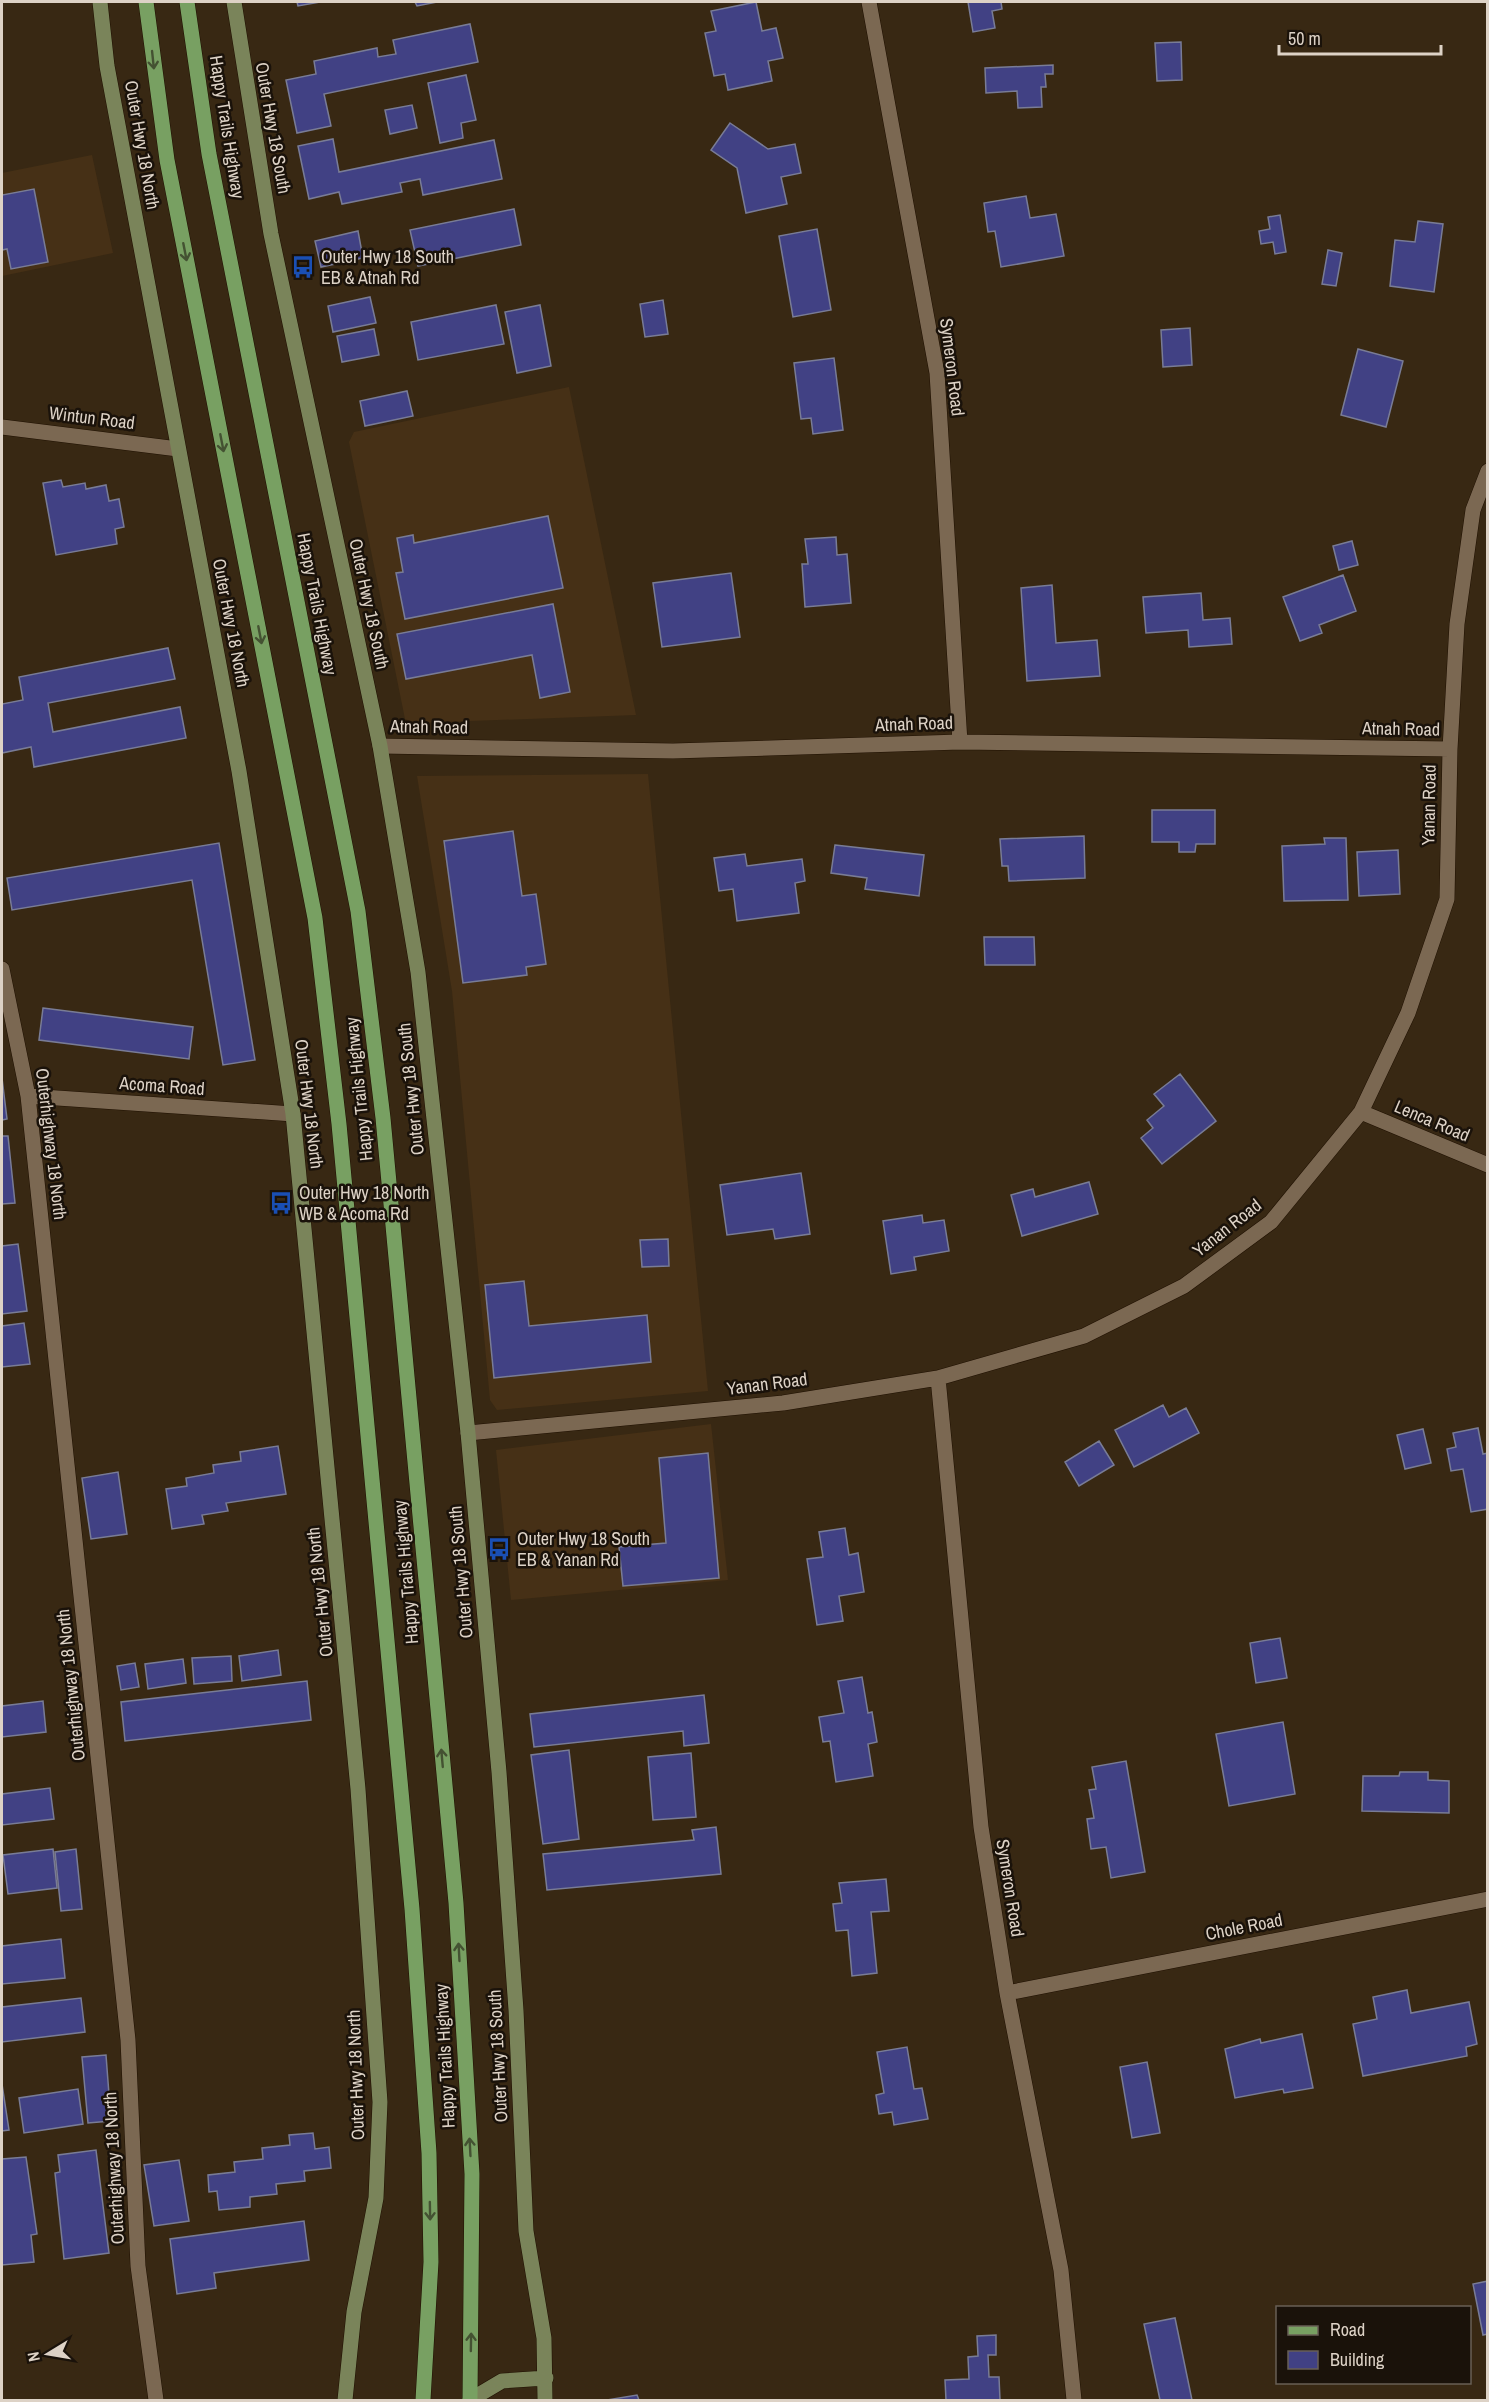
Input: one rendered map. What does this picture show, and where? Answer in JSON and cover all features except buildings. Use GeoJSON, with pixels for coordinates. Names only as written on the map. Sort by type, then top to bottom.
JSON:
{"type":"FeatureCollection","features":[{"type":"Feature","properties":{"kind":"main road","name":"Happy Trails Highway"},"geometry":{"type":"LineString","coordinates":[[147,2],[167,160],[315,918],[339,1124],[412,1909],[428,2141],[431,2262],[423,2400]]}},
{"type":"Feature","properties":{"kind":"main road","name":"Happy Trails Highway"},"geometry":{"type":"LineString","coordinates":[[188,2],[209,154],[358,910],[383,1118],[456,1903],[472,2174],[470,2400]]}},
{"type":"Feature","properties":{"kind":"street","name":"Outer Hwy 18 North"},"geometry":{"type":"LineString","coordinates":[[100,2],[107,66],[239,771],[293,1114],[358,1789],[380,2102],[376,2198],[354,2312],[345,2400]]}},
{"type":"Feature","properties":{"kind":"street","name":"Outer Hwy 18 South"},"geometry":{"type":"LineString","coordinates":[[234,2],[242,64],[283,294],[380,746],[418,972],[468,1433],[499,1772],[516,2010],[526,2231],[544,2338],[545,2400]]}},
{"type":"Feature","properties":{"kind":"street","name":"Symeron Road"},"geometry":{"type":"LineString","coordinates":[[868,2],[937,373],[960,742]]}},
{"type":"Feature","properties":{"kind":"street","name":"Wintun Road"},"geometry":{"type":"LineString","coordinates":[[2,427],[178,449]]}},
{"type":"Feature","properties":{"kind":"street","name":"Yanan Road"},"geometry":{"type":"LineString","coordinates":[[468,1433],[783,1403],[938,1377],[1084,1336],[1184,1286],[1271,1222],[1361,1112],[1407,1013],[1447,899],[1450,749],[1457,624],[1473,510],[1488,471]]}},
{"type":"Feature","properties":{"kind":"street","name":"Atnah Road"},"geometry":{"type":"LineString","coordinates":[[380,746],[674,751],[960,742],[1450,749]]}},
{"type":"Feature","properties":{"kind":"street","name":"Outerhighway 18 North"},"geometry":{"type":"LineString","coordinates":[[2,969],[28,1096],[128,2040],[138,2266],[156,2400]]}},
{"type":"Feature","properties":{"kind":"street","name":"Acoma Road"},"geometry":{"type":"LineString","coordinates":[[28,1096],[293,1114]]}},
{"type":"Feature","properties":{"kind":"street","name":"Lenca Road"},"geometry":{"type":"LineString","coordinates":[[1361,1112],[1488,1165]]}},
{"type":"Feature","properties":{"kind":"street","name":"Symeron Road"},"geometry":{"type":"LineString","coordinates":[[938,1377],[981,1827],[1007,1993],[1061,2270],[1074,2400]]}},
{"type":"Feature","properties":{"kind":"street","name":"Chole Road"},"geometry":{"type":"LineString","coordinates":[[1007,1993],[1488,1899]]}},
{"type":"Feature","properties":{"kind":"street"},"geometry":{"type":"LineString","coordinates":[[470,2400],[502,2380],[546,2378]]}},
{"type":"Feature","properties":{"kind":"shaded area"},"geometry":{"type":"Polygon","coordinates":[[[92,155],[113,253],[2,276],[2,173],[92,155]]]}},
{"type":"Feature","properties":{"kind":"shaded area"},"geometry":{"type":"Polygon","coordinates":[[[569,387],[636,715],[416,723],[405,719],[349,442],[354,432],[569,387]]]}},
{"type":"Feature","properties":{"kind":"shaded area"},"geometry":{"type":"Polygon","coordinates":[[[648,774],[708,1391],[497,1410],[490,1400],[452,991],[417,776],[648,774]]]}},
{"type":"Feature","properties":{"kind":"shaded area"},"geometry":{"type":"Polygon","coordinates":[[[711,1424],[728,1580],[511,1600],[496,1450],[711,1424]]]}},
{"type":"Feature","properties":{"kind":"place","name":"Outer Hwy 18 South EB & Atnah Rd"},"geometry":{"type":"Point","coordinates":[303,267]}},
{"type":"Feature","properties":{"kind":"place","name":"Outer Hwy 18 North WB & Acoma Rd"},"geometry":{"type":"Point","coordinates":[281,1203]}},
{"type":"Feature","properties":{"kind":"place","name":"Outer Hwy 18 South EB & Yanan Rd"},"geometry":{"type":"Point","coordinates":[499,1549]}}]}
